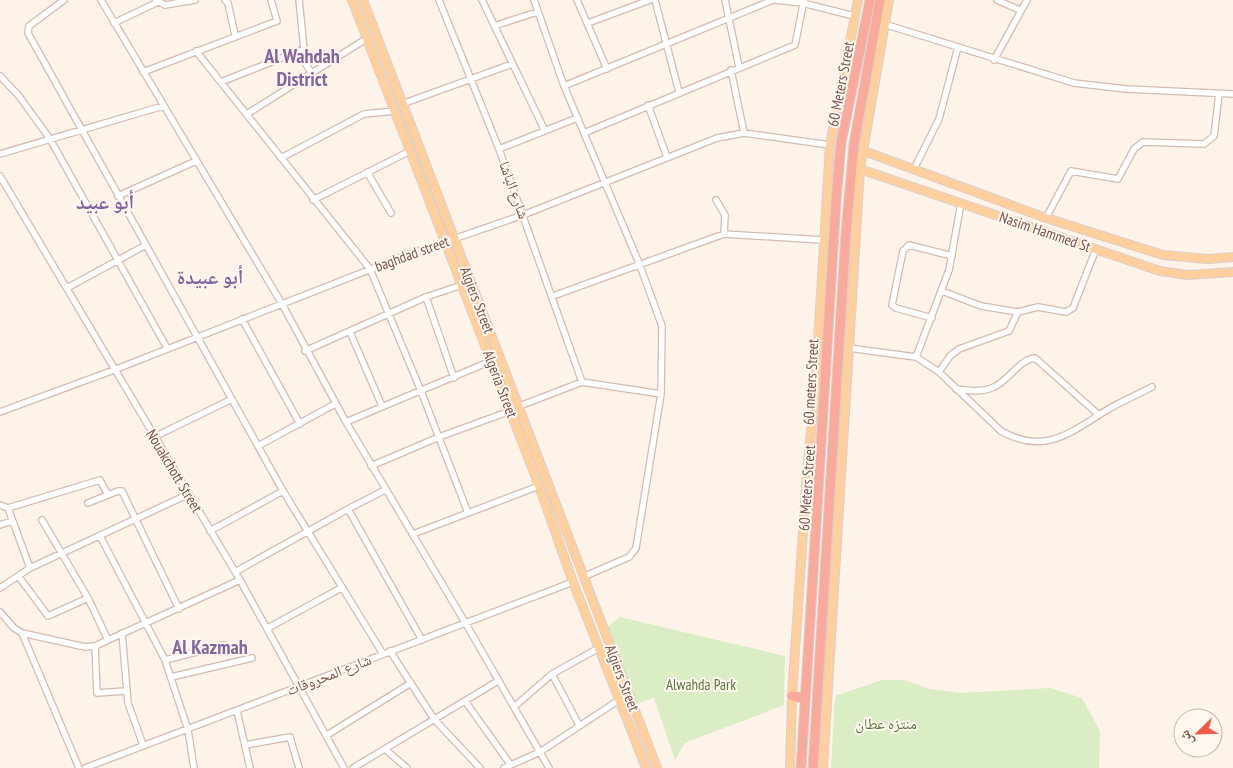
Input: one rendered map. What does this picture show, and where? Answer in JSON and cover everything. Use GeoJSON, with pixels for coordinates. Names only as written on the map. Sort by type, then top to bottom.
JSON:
{"type":"FeatureCollection","features":[{"type":"Feature","properties":{"kind":"highway","name":"60 meters Street"},"geometry":{"type":"LineString","coordinates":[[801,768],[814,565],[824,316],[841,143],[870,0]]}},
{"type":"Feature","properties":{"kind":"highway","name":"60 meters Street"},"geometry":{"type":"LineString","coordinates":[[813,768],[825,634],[825,568],[847,284],[854,144],[879,23],[880,0]]}},
{"type":"Feature","properties":{"kind":"highway"},"geometry":{"type":"LineString","coordinates":[[814,565],[825,568]]}},
{"type":"Feature","properties":{"kind":"highway"},"geometry":{"type":"LineString","coordinates":[[792,696],[804,698]]}},
{"type":"Feature","properties":{"kind":"main road","name":"Algeria Street"},"geometry":{"type":"LineString","coordinates":[[352,0],[491,361],[514,409],[573,582],[646,768]]}},
{"type":"Feature","properties":{"kind":"main road","name":"Algiers Street"},"geometry":{"type":"LineString","coordinates":[[363,0],[453,239],[514,409],[583,577],[657,768]]}},
{"type":"Feature","properties":{"kind":"main road","name":"60 Meters Street"},"geometry":{"type":"LineString","coordinates":[[790,768],[792,696],[824,316],[823,240],[830,145],[858,0]]}},
{"type":"Feature","properties":{"kind":"main road","name":"60 Meters Street"},"geometry":{"type":"LineString","coordinates":[[823,768],[825,634],[849,348],[847,284],[879,23],[889,0]]}},
{"type":"Feature","properties":{"kind":"main road"},"geometry":{"type":"LineString","coordinates":[[366,39],[374,31]]}},
{"type":"Feature","properties":{"kind":"main road","name":"Nasim Hammed St"},"geometry":{"type":"LineString","coordinates":[[864,151],[1046,218],[1163,255],[1208,259],[1233,257]]}},
{"type":"Feature","properties":{"kind":"main road","name":"Nasim Hammed St"},"geometry":{"type":"LineString","coordinates":[[860,169],[1160,271],[1188,275],[1233,272]]}},
{"type":"Feature","properties":{"kind":"main road"},"geometry":{"type":"LineString","coordinates":[[1040,230],[1046,218]]}},
{"type":"Feature","properties":{"kind":"main road"},"geometry":{"type":"LineString","coordinates":[[1208,259],[1210,274]]}},
{"type":"Feature","properties":{"kind":"main road"},"geometry":{"type":"LineString","coordinates":[[573,582],[583,577]]}},
{"type":"Feature","properties":{"kind":"main road"},"geometry":{"type":"LineString","coordinates":[[640,752],[649,748]]}},
{"type":"Feature","properties":{"kind":"street"},"geometry":{"type":"LineString","coordinates":[[64,0],[29,26],[28,32],[283,491],[383,654]]}},
{"type":"Feature","properties":{"kind":"street"},"geometry":{"type":"LineString","coordinates":[[101,0],[282,304],[305,351],[335,404],[549,768]]}},
{"type":"Feature","properties":{"kind":"street"},"geometry":{"type":"LineString","coordinates":[[114,23],[157,1],[165,5],[195,0]]}},
{"type":"Feature","properties":{"kind":"street"},"geometry":{"type":"LineString","coordinates":[[225,0],[228,3],[235,35]]}},
{"type":"Feature","properties":{"kind":"street"},"geometry":{"type":"LineString","coordinates":[[143,72],[235,35],[277,21],[270,0]]}},
{"type":"Feature","properties":{"kind":"street"},"geometry":{"type":"LineString","coordinates":[[221,82],[304,49],[299,0]]}},
{"type":"Feature","properties":{"kind":"street","name":"شارع الباشا"},"geometry":{"type":"LineString","coordinates":[[439,0],[523,215],[582,382]]}},
{"type":"Feature","properties":{"kind":"street"},"geometry":{"type":"LineString","coordinates":[[482,0],[545,131]]}},
{"type":"Feature","properties":{"kind":"street"},"geometry":{"type":"LineString","coordinates":[[534,0],[564,86],[603,183],[639,263],[662,326],[661,394],[636,548],[629,558],[583,577]]}},
{"type":"Feature","properties":{"kind":"street"},"geometry":{"type":"LineString","coordinates":[[577,0],[607,68]]}},
{"type":"Feature","properties":{"kind":"street"},"geometry":{"type":"LineString","coordinates":[[588,23],[650,0]]}},
{"type":"Feature","properties":{"kind":"street"},"geometry":{"type":"LineString","coordinates":[[654,0],[679,92]]}},
{"type":"Feature","properties":{"kind":"street"},"geometry":{"type":"LineString","coordinates":[[725,0],[739,67]]}},
{"type":"Feature","properties":{"kind":"street"},"geometry":{"type":"LineString","coordinates":[[996,0],[1020,10]]}},
{"type":"Feature","properties":{"kind":"street"},"geometry":{"type":"LineString","coordinates":[[994,60],[1027,0]]}},
{"type":"Feature","properties":{"kind":"street"},"geometry":{"type":"LineString","coordinates":[[564,86],[771,1],[804,1],[854,16]]}},
{"type":"Feature","properties":{"kind":"street"},"geometry":{"type":"LineString","coordinates":[[584,134],[679,92],[795,45],[804,1]]}},
{"type":"Feature","properties":{"kind":"street"},"geometry":{"type":"LineString","coordinates":[[494,26],[537,12]]}},
{"type":"Feature","properties":{"kind":"street"},"geometry":{"type":"LineString","coordinates":[[879,23],[994,60],[1074,83],[1126,89],[1233,94]]}},
{"type":"Feature","properties":{"kind":"street"},"geometry":{"type":"LineString","coordinates":[[247,114],[366,39]]}},
{"type":"Feature","properties":{"kind":"street"},"geometry":{"type":"LineString","coordinates":[[914,169],[938,119],[958,48]]}},
{"type":"Feature","properties":{"kind":"street"},"geometry":{"type":"LineString","coordinates":[[196,51],[313,200],[370,269],[421,391],[468,513]]}},
{"type":"Feature","properties":{"kind":"street"},"geometry":{"type":"LineString","coordinates":[[298,51],[312,74]]}},
{"type":"Feature","properties":{"kind":"street"},"geometry":{"type":"LineString","coordinates":[[402,104],[512,64]]}},
{"type":"Feature","properties":{"kind":"street"},"geometry":{"type":"LineString","coordinates":[[732,70],[744,133]]}},
{"type":"Feature","properties":{"kind":"street"},"geometry":{"type":"LineString","coordinates":[[0,76],[19,96],[50,139],[116,261],[167,348]]}},
{"type":"Feature","properties":{"kind":"street"},"geometry":{"type":"LineString","coordinates":[[1046,218],[1071,171],[1118,179],[1134,149],[1143,142],[1204,144],[1210,141],[1214,136],[1219,94]]}},
{"type":"Feature","properties":{"kind":"street"},"geometry":{"type":"LineString","coordinates":[[0,154],[163,106]]}},
{"type":"Feature","properties":{"kind":"street"},"geometry":{"type":"LineString","coordinates":[[648,106],[667,157]]}},
{"type":"Feature","properties":{"kind":"street"},"geometry":{"type":"LineString","coordinates":[[281,158],[364,114],[395,111]]}},
{"type":"Feature","properties":{"kind":"street"},"geometry":{"type":"LineString","coordinates":[[498,149],[577,118]]}},
{"type":"Feature","properties":{"kind":"street","name":"baghdad street"},"geometry":{"type":"LineString","coordinates":[[0,412],[114,370],[370,269],[523,215],[717,138],[744,133],[830,145]]}},
{"type":"Feature","properties":{"kind":"street"},"geometry":{"type":"LineString","coordinates":[[313,200],[410,151]]}},
{"type":"Feature","properties":{"kind":"street"},"geometry":{"type":"LineString","coordinates":[[118,196],[196,161]]}},
{"type":"Feature","properties":{"kind":"street"},"geometry":{"type":"LineString","coordinates":[[367,172],[391,213]]}},
{"type":"Feature","properties":{"kind":"street","name":"Nouakchott Street"},"geometry":{"type":"LineString","coordinates":[[0,176],[268,628],[344,768]]}},
{"type":"Feature","properties":{"kind":"street"},"geometry":{"type":"LineString","coordinates":[[716,200],[724,216],[724,234]]}},
{"type":"Feature","properties":{"kind":"street"},"geometry":{"type":"LineString","coordinates":[[916,357],[942,291],[952,256],[961,203]]}},
{"type":"Feature","properties":{"kind":"street"},"geometry":{"type":"LineString","coordinates":[[553,296],[639,263],[724,234],[823,240]]}},
{"type":"Feature","properties":{"kind":"street"},"geometry":{"type":"LineString","coordinates":[[67,288],[146,245]]}},
{"type":"Feature","properties":{"kind":"street"},"geometry":{"type":"LineString","coordinates":[[932,318],[896,308],[892,305],[903,251],[909,246],[952,256]]}},
{"type":"Feature","properties":{"kind":"street"},"geometry":{"type":"LineString","coordinates":[[942,291],[981,306],[1018,312],[1038,307],[1070,311],[1096,249]]}},
{"type":"Feature","properties":{"kind":"street"},"geometry":{"type":"LineString","coordinates":[[305,351],[426,297],[462,285]]}},
{"type":"Feature","properties":{"kind":"street"},"geometry":{"type":"LineString","coordinates":[[426,297],[454,378]]}},
{"type":"Feature","properties":{"kind":"street"},"geometry":{"type":"LineString","coordinates":[[938,372],[950,356],[959,349],[1009,332],[1018,312]]}},
{"type":"Feature","properties":{"kind":"street"},"geometry":{"type":"LineString","coordinates":[[242,320],[300,424]]}},
{"type":"Feature","properties":{"kind":"street"},"geometry":{"type":"LineString","coordinates":[[350,332],[382,406]]}},
{"type":"Feature","properties":{"kind":"street"},"geometry":{"type":"LineString","coordinates":[[849,348],[916,357],[938,372],[1001,431],[1013,438],[1038,442],[1061,438],[1152,387]]}},
{"type":"Feature","properties":{"kind":"street"},"geometry":{"type":"LineString","coordinates":[[955,389],[982,391],[993,388],[1028,360],[1035,358],[1099,415]]}},
{"type":"Feature","properties":{"kind":"street"},"geometry":{"type":"LineString","coordinates":[[346,422],[491,361]]}},
{"type":"Feature","properties":{"kind":"street"},"geometry":{"type":"LineString","coordinates":[[371,466],[439,437],[582,382],[661,394]]}},
{"type":"Feature","properties":{"kind":"street"},"geometry":{"type":"LineString","coordinates":[[154,437],[232,399]]}},
{"type":"Feature","properties":{"kind":"street"},"geometry":{"type":"LineString","coordinates":[[258,446],[335,404]]}},
{"type":"Feature","properties":{"kind":"street"},"geometry":{"type":"LineString","coordinates":[[0,505],[8,508],[100,480],[108,495]]}},
{"type":"Feature","properties":{"kind":"street"},"geometry":{"type":"LineString","coordinates":[[413,534],[539,486]]}},
{"type":"Feature","properties":{"kind":"street"},"geometry":{"type":"LineString","coordinates":[[235,572],[385,490]]}},
{"type":"Feature","properties":{"kind":"street"},"geometry":{"type":"LineString","coordinates":[[88,503],[122,491],[178,610]]}},
{"type":"Feature","properties":{"kind":"street"},"geometry":{"type":"LineString","coordinates":[[210,531],[283,491]]}},
{"type":"Feature","properties":{"kind":"street"},"geometry":{"type":"LineString","coordinates":[[0,588],[30,568],[189,494]]}},
{"type":"Feature","properties":{"kind":"street"},"geometry":{"type":"LineString","coordinates":[[8,508],[30,568]]}},
{"type":"Feature","properties":{"kind":"street"},"geometry":{"type":"LineString","coordinates":[[348,509],[422,640]]}},
{"type":"Feature","properties":{"kind":"street"},"geometry":{"type":"LineString","coordinates":[[0,525],[12,520]]}},
{"type":"Feature","properties":{"kind":"street"},"geometry":{"type":"LineString","coordinates":[[42,520],[88,598],[108,640]]}},
{"type":"Feature","properties":{"kind":"street"},"geometry":{"type":"LineString","coordinates":[[100,536],[165,660],[188,730],[194,768]]}},
{"type":"Feature","properties":{"kind":"street"},"geometry":{"type":"LineString","coordinates":[[19,577],[48,616],[88,598]]}},
{"type":"Feature","properties":{"kind":"street"},"geometry":{"type":"LineString","coordinates":[[0,612],[14,628],[22,633],[85,647],[95,646],[178,610],[240,580]]}},
{"type":"Feature","properties":{"kind":"street","name":"شارع المحروقات"},"geometry":{"type":"LineString","coordinates":[[86,768],[573,582]]}},
{"type":"Feature","properties":{"kind":"street"},"geometry":{"type":"LineString","coordinates":[[268,628],[342,588]]}},
{"type":"Feature","properties":{"kind":"street"},"geometry":{"type":"LineString","coordinates":[[22,633],[79,768]]}},
{"type":"Feature","properties":{"kind":"street"},"geometry":{"type":"LineString","coordinates":[[122,633],[126,691],[131,713],[143,745]]}},
{"type":"Feature","properties":{"kind":"street"},"geometry":{"type":"LineString","coordinates":[[165,660],[224,645]]}},
{"type":"Feature","properties":{"kind":"street"},"geometry":{"type":"LineString","coordinates":[[95,646],[96,691],[100,694],[126,691]]}},
{"type":"Feature","properties":{"kind":"street"},"geometry":{"type":"LineString","coordinates":[[514,707],[552,674],[599,648]]}},
{"type":"Feature","properties":{"kind":"street"},"geometry":{"type":"LineString","coordinates":[[390,651],[434,719],[480,768]]}},
{"type":"Feature","properties":{"kind":"street"},"geometry":{"type":"LineString","coordinates":[[171,677],[252,658]]}},
{"type":"Feature","properties":{"kind":"street"},"geometry":{"type":"LineString","coordinates":[[552,674],[579,725]]}},
{"type":"Feature","properties":{"kind":"street"},"geometry":{"type":"LineString","coordinates":[[354,768],[498,681]]}},
{"type":"Feature","properties":{"kind":"street"},"geometry":{"type":"LineString","coordinates":[[326,735],[411,683]]}},
{"type":"Feature","properties":{"kind":"street"},"geometry":{"type":"LineString","coordinates":[[504,768],[540,752],[619,700]]}},
{"type":"Feature","properties":{"kind":"street"},"geometry":{"type":"LineString","coordinates":[[465,701],[510,764]]}},
{"type":"Feature","properties":{"kind":"street"},"geometry":{"type":"LineString","coordinates":[[237,711],[250,768]]}},
{"type":"Feature","properties":{"kind":"street"},"geometry":{"type":"LineString","coordinates":[[245,745],[290,737],[299,768]]}},
{"type":"Feature","properties":{"kind":"street"},"geometry":{"type":"LineString","coordinates":[[386,750],[407,768]]}},
{"type":"Feature","properties":{"kind":"green space","name":"Alwahda Park"},"geometry":{"type":"Polygon","coordinates":[[[620,617],[785,656],[784,705],[685,743],[675,760],[654,698],[636,704],[607,627],[620,617]]]}},
{"type":"Feature","properties":{"kind":"green space","name":"منتزه عطان"},"geometry":{"type":"Polygon","coordinates":[[[882,680],[904,680],[929,689],[962,693],[1050,688],[1082,698],[1100,731],[1099,768],[831,768],[835,696],[882,680]]]}},
{"type":"Feature","properties":{"kind":"district","name":"Al Wahdah District"},"geometry":{"type":"Point","coordinates":[302,68]}},
{"type":"Feature","properties":{"kind":"district","name":"أبو عبيد"},"geometry":{"type":"Point","coordinates":[105,202]}},
{"type":"Feature","properties":{"kind":"district","name":"أبو عبيدة"},"geometry":{"type":"Point","coordinates":[210,277]}},
{"type":"Feature","properties":{"kind":"district","name":"Al Kazmah"},"geometry":{"type":"Point","coordinates":[210,647]}}]}
